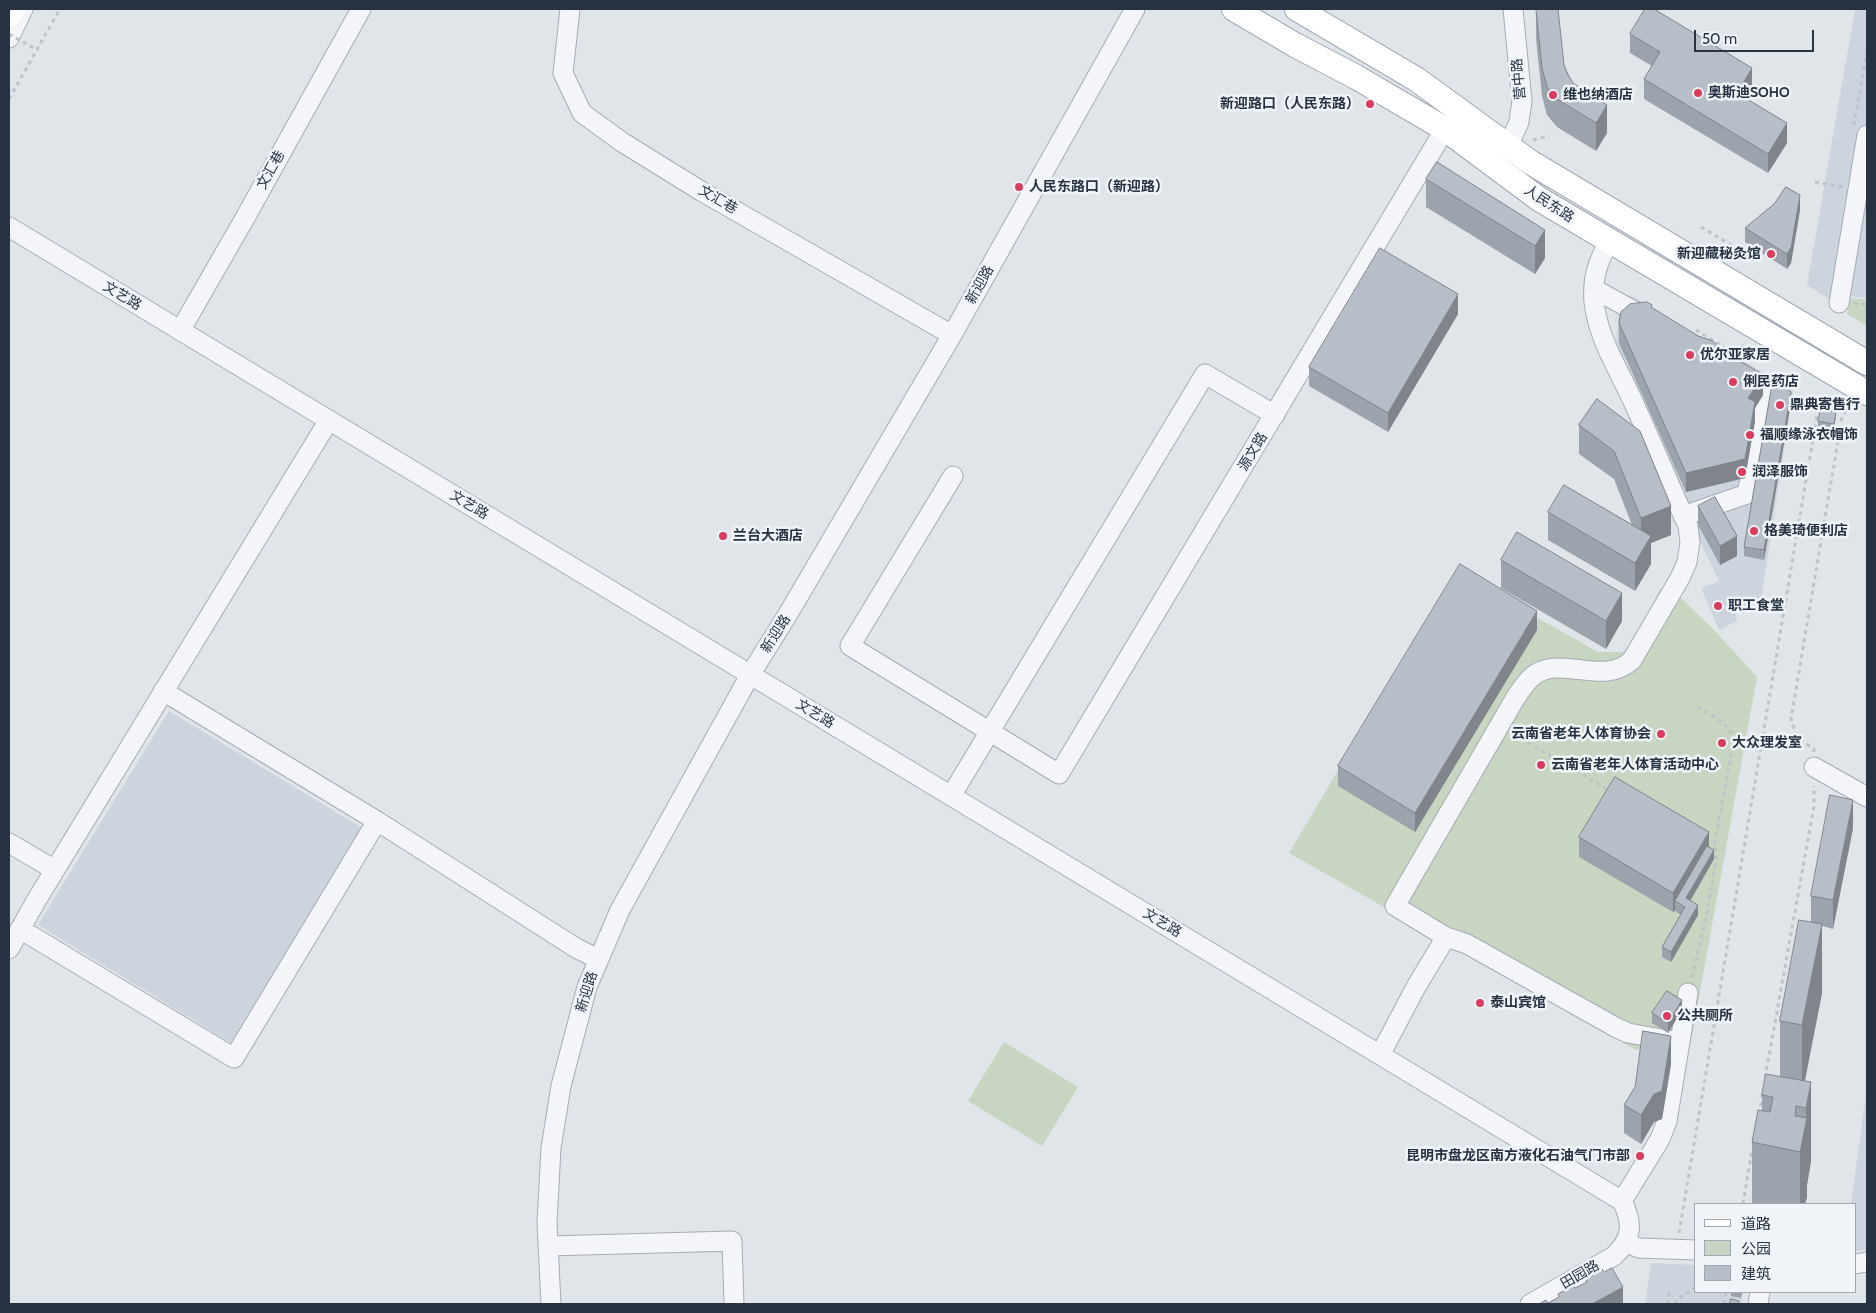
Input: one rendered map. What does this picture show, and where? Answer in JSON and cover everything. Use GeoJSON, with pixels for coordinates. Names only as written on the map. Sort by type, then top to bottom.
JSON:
{"type":"FeatureCollection","features":[{"type":"Feature","properties":{"kind":"main road"},"geometry":{"type":"LineString","coordinates":[[9,16],[13,9]]}},
{"type":"Feature","properties":{"kind":"main road","name":"人民东路"},"geometry":{"type":"LineString","coordinates":[[1234,9],[1445,129],[1539,199],[1867,393]]}},
{"type":"Feature","properties":{"kind":"main road","name":"人民东路"},"geometry":{"type":"LineString","coordinates":[[1297,9],[1416,79],[1530,162],[1867,363]]}},
{"type":"Feature","properties":{"kind":"street"},"geometry":{"type":"LineString","coordinates":[[9,38],[23,9]]}},
{"type":"Feature","properties":{"kind":"street","name":"文汇巷"},"geometry":{"type":"LineString","coordinates":[[180,331],[361,9]]}},
{"type":"Feature","properties":{"kind":"street","name":"文汇巷"},"geometry":{"type":"LineString","coordinates":[[570,9],[563,73],[582,113],[622,142],[701,191],[952,336]]}},
{"type":"Feature","properties":{"kind":"street","name":"新迎路"},"geometry":{"type":"LineString","coordinates":[[551,1304],[548,1246],[550,1148],[561,1086],[588,987],[598,959],[620,910],[750,675],[952,336],[1135,9]]}},
{"type":"Feature","properties":{"kind":"street","name":"营中路"},"geometry":{"type":"LineString","coordinates":[[1508,146],[1519,122],[1522,101],[1513,9]]}},
{"type":"Feature","properties":{"kind":"street","name":"源文路"},"geometry":{"type":"LineString","coordinates":[[989,731],[1059,774],[1445,129]]}},
{"type":"Feature","properties":{"kind":"street"},"geometry":{"type":"LineString","coordinates":[[1839,303],[1867,135]]}},
{"type":"Feature","properties":{"kind":"street","name":"文艺路"},"geometry":{"type":"LineString","coordinates":[[9,228],[1622,1201]]}},
{"type":"Feature","properties":{"kind":"street"},"geometry":{"type":"LineString","coordinates":[[1609,241],[1597,265],[1594,289],[1597,319],[1604,342],[1636,406],[1688,526],[1690,542],[1687,562],[1680,578],[1632,660],[1625,667],[1616,671],[1598,672],[1570,669],[1545,670],[1536,674],[1527,682],[1395,906],[1446,937],[1467,944],[1622,1030],[1679,1042]]}},
{"type":"Feature","properties":{"kind":"street"},"geometry":{"type":"LineString","coordinates":[[1594,289],[1617,300],[1668,330]]}},
{"type":"Feature","properties":{"kind":"street"},"geometry":{"type":"LineString","coordinates":[[1683,516],[1747,494],[1765,400],[1771,390],[1733,360]]}},
{"type":"Feature","properties":{"kind":"street"},"geometry":{"type":"LineString","coordinates":[[951,796],[1205,374],[1275,415]]}},
{"type":"Feature","properties":{"kind":"street"},"geometry":{"type":"LineString","coordinates":[[9,950],[55,870],[329,420]]}},
{"type":"Feature","properties":{"kind":"street"},"geometry":{"type":"LineString","coordinates":[[953,476],[850,646],[989,731]]}},
{"type":"Feature","properties":{"kind":"street"},"geometry":{"type":"LineString","coordinates":[[163,692],[377,821],[576,948],[598,959]]}},
{"type":"Feature","properties":{"kind":"street"},"geometry":{"type":"LineString","coordinates":[[1814,767],[1867,797]]}},
{"type":"Feature","properties":{"kind":"street"},"geometry":{"type":"LineString","coordinates":[[20,929],[234,1058],[377,821]]}},
{"type":"Feature","properties":{"kind":"street"},"geometry":{"type":"LineString","coordinates":[[9,843],[55,870]]}},
{"type":"Feature","properties":{"kind":"street"},"geometry":{"type":"LineString","coordinates":[[1380,1055],[1416,987],[1446,937]]}},
{"type":"Feature","properties":{"kind":"street"},"geometry":{"type":"LineString","coordinates":[[1688,993],[1667,1121],[1660,1139],[1622,1201],[1629,1215],[1630,1234],[1626,1242],[1639,1248],[1694,1250]]}},
{"type":"Feature","properties":{"kind":"street"},"geometry":{"type":"LineString","coordinates":[[548,1246],[732,1241],[734,1304]]}},
{"type":"Feature","properties":{"kind":"street","name":"田园路"},"geometry":{"type":"LineString","coordinates":[[1530,1304],[1614,1256],[1626,1242]]}},
{"type":"Feature","properties":{"kind":"path"},"geometry":{"type":"LineString","coordinates":[[9,99],[60,9]]}},
{"type":"Feature","properties":{"kind":"path"},"geometry":{"type":"LineString","coordinates":[[9,34],[37,50]]}},
{"type":"Feature","properties":{"kind":"path"},"geometry":{"type":"LineString","coordinates":[[1815,182],[1844,187]]}},
{"type":"Feature","properties":{"kind":"path"},"geometry":{"type":"LineString","coordinates":[[1701,227],[1743,252]]}},
{"type":"Feature","properties":{"kind":"path"},"geometry":{"type":"LineString","coordinates":[[1696,330],[1733,360]]}},
{"type":"Feature","properties":{"kind":"path"},"geometry":{"type":"LineString","coordinates":[[1676,1250],[1820,403]]}},
{"type":"Feature","properties":{"kind":"path"},"geometry":{"type":"LineString","coordinates":[[1758,1117],[1814,806],[1814,750],[1800,740],[1791,719],[1842,417]]}},
{"type":"Feature","properties":{"kind":"path"},"geometry":{"type":"LineString","coordinates":[[1688,993],[1706,918],[1716,853],[1715,841],[1734,739],[1732,731],[1727,725],[1696,706]]}},
{"type":"Feature","properties":{"kind":"path"},"geometry":{"type":"LineString","coordinates":[[1500,726],[1616,794]]}},
{"type":"Feature","properties":{"kind":"path"},"geometry":{"type":"LineString","coordinates":[[1707,848],[1716,853]]}},
{"type":"Feature","properties":{"kind":"path"},"geometry":{"type":"LineString","coordinates":[[1743,1203],[1753,1146]]}},
{"type":"Feature","properties":{"kind":"path"},"geometry":{"type":"LineString","coordinates":[[1668,1304],[1670,1293],[1676,1302],[1694,1289]]}},
{"type":"Feature","properties":{"kind":"shaded area"},"geometry":{"type":"Polygon","coordinates":[[[1855,9],[1867,9],[1867,166],[1843,308],[1807,285],[1855,9]]]}},
{"type":"Feature","properties":{"kind":"shaded area"},"geometry":{"type":"Polygon","coordinates":[[[1867,193],[1867,298],[1849,296],[1867,193]]]}},
{"type":"Feature","properties":{"kind":"shaded area"},"geometry":{"type":"Polygon","coordinates":[[[1630,295],[1793,391],[1761,600],[1736,611],[1737,621],[1719,630],[1701,588],[1719,581],[1696,533],[1616,348],[1618,312],[1630,295]]]}},
{"type":"Feature","properties":{"kind":"shaded area"},"geometry":{"type":"Polygon","coordinates":[[[169,711],[362,828],[231,1043],[38,925],[169,711]]]}},
{"type":"Feature","properties":{"kind":"shaded area"},"geometry":{"type":"Polygon","coordinates":[[[1867,1087],[1867,1250],[1856,1251],[1856,1203],[1851,1203],[1867,1087]]]}},
{"type":"Feature","properties":{"kind":"shaded area"},"geometry":{"type":"Polygon","coordinates":[[[1651,1263],[1694,1265],[1694,1293],[1743,1293],[1741,1304],[1645,1304],[1651,1263]]]}},
{"type":"Feature","properties":{"kind":"green space"},"geometry":{"type":"Polygon","coordinates":[[[1851,298],[1867,300],[1867,326],[1847,314],[1851,298]]]}},
{"type":"Feature","properties":{"kind":"green space","name":"云南省老年人体育活动中心"},"geometry":{"type":"Polygon","coordinates":[[[1456,572],[1598,652],[1629,652],[1660,589],[1682,599],[1716,632],[1757,677],[1688,1057],[1634,1049],[1289,853],[1456,572]]]}},
{"type":"Feature","properties":{"kind":"green space"},"geometry":{"type":"Polygon","coordinates":[[[1004,1042],[1078,1087],[1042,1146],[968,1101],[1004,1042]]]}},
{"type":"Feature","properties":{"kind":"building"},"geometry":{"type":"Polygon","coordinates":[[[1558,9],[1564,65],[1568,75],[1573,83],[1607,105],[1596,123],[1557,99],[1547,87],[1542,68],[1536,10],[1558,9]]]}},
{"type":"Feature","properties":{"kind":"building","name":"奥斯迪SOHO"},"geometry":{"type":"Polygon","coordinates":[[[1645,9],[1654,9],[1752,68],[1737,93],[1787,123],[1768,154],[1644,79],[1660,52],[1630,34],[1645,9]]]}},
{"type":"Feature","properties":{"kind":"building"},"geometry":{"type":"Polygon","coordinates":[[[1437,162],[1545,230],[1535,246],[1426,179],[1437,162]]]}},
{"type":"Feature","properties":{"kind":"building"},"geometry":{"type":"Polygon","coordinates":[[[1786,187],[1800,195],[1791,248],[1787,254],[1745,228],[1774,204],[1786,187]]]}},
{"type":"Feature","properties":{"kind":"building"},"geometry":{"type":"Polygon","coordinates":[[[1380,248],[1458,294],[1388,413],[1309,367],[1380,248]]]}},
{"type":"Feature","properties":{"kind":"building"},"geometry":{"type":"Polygon","coordinates":[[[1647,302],[1652,305],[1651,307],[1698,336],[1713,341],[1723,351],[1763,375],[1748,398],[1755,402],[1745,459],[1686,473],[1619,323],[1621,312],[1630,304],[1647,302]]]}},
{"type":"Feature","properties":{"kind":"building"},"geometry":{"type":"Polygon","coordinates":[[[1776,382],[1791,392],[1764,550],[1744,547],[1771,390],[1776,382]]]}},
{"type":"Feature","properties":{"kind":"building"},"geometry":{"type":"Polygon","coordinates":[[[1597,399],[1640,431],[1671,506],[1641,518],[1614,451],[1579,425],[1597,399]]]}},
{"type":"Feature","properties":{"kind":"building"},"geometry":{"type":"Polygon","coordinates":[[[1821,409],[1836,412],[1834,424],[1818,421],[1821,409]]]}},
{"type":"Feature","properties":{"kind":"building"},"geometry":{"type":"Polygon","coordinates":[[[1564,485],[1651,536],[1635,563],[1548,512],[1564,485]]]}},
{"type":"Feature","properties":{"kind":"building"},"geometry":{"type":"Polygon","coordinates":[[[1715,497],[1737,536],[1720,546],[1698,506],[1715,497]]]}},
{"type":"Feature","properties":{"kind":"building"},"geometry":{"type":"Polygon","coordinates":[[[1517,532],[1622,593],[1606,621],[1501,560],[1517,532]]]}},
{"type":"Feature","properties":{"kind":"building"},"geometry":{"type":"Polygon","coordinates":[[[1460,564],[1537,611],[1415,813],[1338,766],[1460,564]]]}},
{"type":"Feature","properties":{"kind":"building"},"geometry":{"type":"Polygon","coordinates":[[[1615,777],[1709,832],[1673,893],[1579,837],[1615,777]]]}},
{"type":"Feature","properties":{"kind":"building"},"geometry":{"type":"Polygon","coordinates":[[[1830,795],[1853,800],[1833,900],[1811,896],[1830,795]]]}},
{"type":"Feature","properties":{"kind":"building"},"geometry":{"type":"Polygon","coordinates":[[[1707,846],[1714,850],[1686,898],[1698,905],[1671,952],[1662,947],[1685,907],[1675,901],[1707,846]]]}},
{"type":"Feature","properties":{"kind":"building"},"geometry":{"type":"Polygon","coordinates":[[[1799,920],[1822,924],[1802,1025],[1780,1021],[1799,920]]]}},
{"type":"Feature","properties":{"kind":"building"},"geometry":{"type":"Polygon","coordinates":[[[1667,991],[1682,1000],[1668,1023],[1652,1013],[1667,991]]]}},
{"type":"Feature","properties":{"kind":"building"},"geometry":{"type":"Polygon","coordinates":[[[1643,1031],[1671,1036],[1662,1091],[1654,1094],[1641,1115],[1624,1105],[1635,1087],[1643,1031]]]}},
{"type":"Feature","properties":{"kind":"building"},"geometry":{"type":"Polygon","coordinates":[[[1766,1074],[1811,1082],[1806,1108],[1796,1106],[1795,1116],[1807,1118],[1800,1152],[1752,1142],[1758,1110],[1770,1112],[1773,1097],[1762,1095],[1766,1074]]]}},
{"type":"Feature","properties":{"kind":"building"},"geometry":{"type":"Polygon","coordinates":[[[1612,1268],[1623,1287],[1592,1304],[1539,1304],[1546,1300],[1548,1303],[1559,1297],[1558,1294],[1574,1285],[1575,1288],[1587,1282],[1585,1279],[1602,1269],[1604,1272],[1612,1268]]]}},
{"type":"Feature","properties":{"kind":"building"},"geometry":{"type":"Polygon","coordinates":[[[1731,1299],[1739,1301],[1738,1304],[1730,1304],[1731,1299]]]}},
{"type":"Feature","properties":{"kind":"place","name":"奥斯迪SOHO"},"geometry":{"type":"Point","coordinates":[1698,93]}},
{"type":"Feature","properties":{"kind":"place","name":"维也纳酒店"},"geometry":{"type":"Point","coordinates":[1553,95]}},
{"type":"Feature","properties":{"kind":"place","name":"新迎路口（人民东路）"},"geometry":{"type":"Point","coordinates":[1370,104]}},
{"type":"Feature","properties":{"kind":"place","name":"人民东路口（新迎路）"},"geometry":{"type":"Point","coordinates":[1019,187]}},
{"type":"Feature","properties":{"kind":"place","name":"新迎藏秘灸馆"},"geometry":{"type":"Point","coordinates":[1771,254]}},
{"type":"Feature","properties":{"kind":"place","name":"优尔亚家居"},"geometry":{"type":"Point","coordinates":[1690,355]}},
{"type":"Feature","properties":{"kind":"place","name":"俐民药店"},"geometry":{"type":"Point","coordinates":[1733,382]}},
{"type":"Feature","properties":{"kind":"place","name":"鼎典寄售行"},"geometry":{"type":"Point","coordinates":[1780,405]}},
{"type":"Feature","properties":{"kind":"place","name":"福顺缘泳衣帽饰"},"geometry":{"type":"Point","coordinates":[1750,435]}},
{"type":"Feature","properties":{"kind":"place","name":"润泽服饰"},"geometry":{"type":"Point","coordinates":[1742,472]}},
{"type":"Feature","properties":{"kind":"place","name":"格美琦便利店"},"geometry":{"type":"Point","coordinates":[1754,531]}},
{"type":"Feature","properties":{"kind":"place","name":"兰台大酒店"},"geometry":{"type":"Point","coordinates":[723,536]}},
{"type":"Feature","properties":{"kind":"place","name":"职工食堂"},"geometry":{"type":"Point","coordinates":[1718,606]}},
{"type":"Feature","properties":{"kind":"place","name":"云南省老年人体育协会"},"geometry":{"type":"Point","coordinates":[1661,734]}},
{"type":"Feature","properties":{"kind":"place","name":"大众理发室"},"geometry":{"type":"Point","coordinates":[1722,743]}},
{"type":"Feature","properties":{"kind":"place","name":"云南省老年人体育活动中心"},"geometry":{"type":"Point","coordinates":[1541,765]}},
{"type":"Feature","properties":{"kind":"place","name":"泰山宾馆"},"geometry":{"type":"Point","coordinates":[1480,1003]}},
{"type":"Feature","properties":{"kind":"place","name":"公共厕所"},"geometry":{"type":"Point","coordinates":[1667,1016]}},
{"type":"Feature","properties":{"kind":"place","name":"昆明市盘龙区南方液化石油气门市部"},"geometry":{"type":"Point","coordinates":[1640,1156]}}]}
